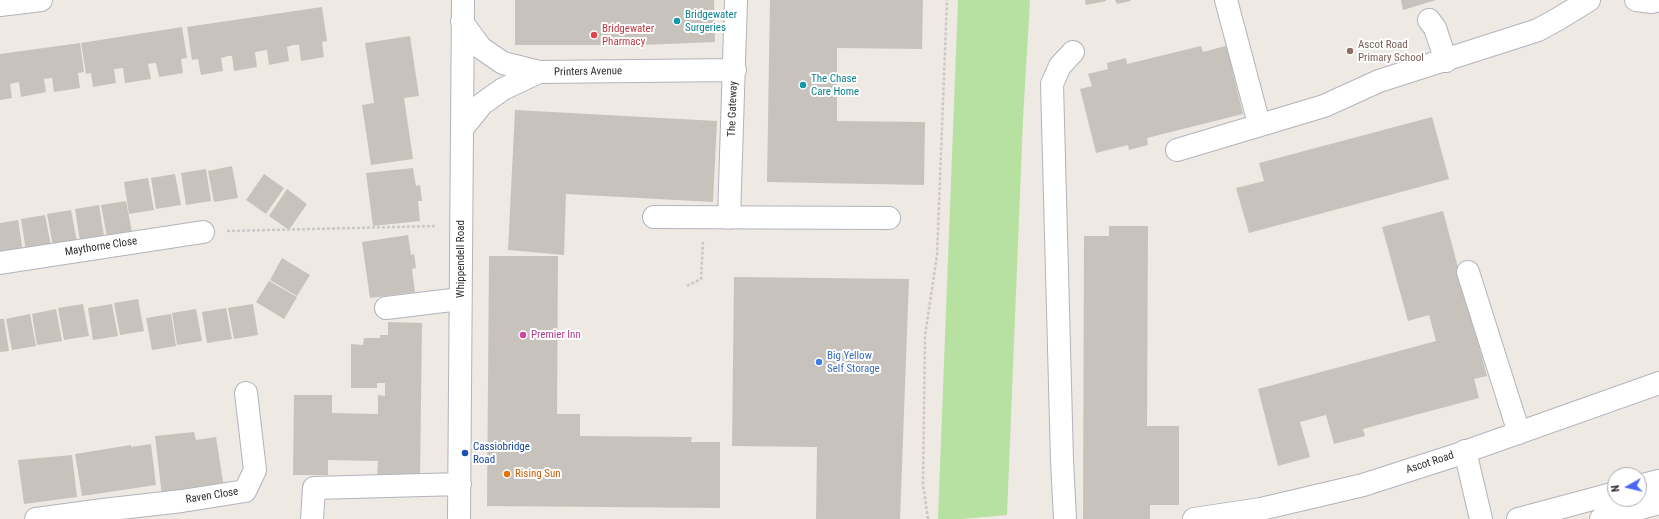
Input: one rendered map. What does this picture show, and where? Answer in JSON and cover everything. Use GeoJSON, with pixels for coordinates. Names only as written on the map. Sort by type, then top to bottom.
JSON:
{"type":"FeatureCollection","features":[{"type":"Feature","properties":{"kind":"street"},"geometry":{"type":"LineString","coordinates":[[0,5],[41,0]]}},
{"type":"Feature","properties":{"kind":"street","name":"Whippendell Road"},"geometry":{"type":"LineString","coordinates":[[459,519],[463,0]]}},
{"type":"Feature","properties":{"kind":"street","name":"The Gateway"},"geometry":{"type":"LineString","coordinates":[[729,218],[735,70],[736,0]]}},
{"type":"Feature","properties":{"kind":"street"},"geometry":{"type":"LineString","coordinates":[[1226,0],[1259,124]]}},
{"type":"Feature","properties":{"kind":"street"},"geometry":{"type":"LineString","coordinates":[[1177,150],[1259,124],[1324,106],[1379,81],[1446,61],[1538,30],[1589,0]]}},
{"type":"Feature","properties":{"kind":"street"},"geometry":{"type":"LineString","coordinates":[[1636,0],[1652,2],[1659,0]]}},
{"type":"Feature","properties":{"kind":"street"},"geometry":{"type":"LineString","coordinates":[[1429,20],[1435,28],[1446,61]]}},
{"type":"Feature","properties":{"kind":"street"},"geometry":{"type":"LineString","coordinates":[[462,22],[481,48],[504,63],[539,72]]}},
{"type":"Feature","properties":{"kind":"street"},"geometry":{"type":"LineString","coordinates":[[1065,519],[1061,444],[1052,84],[1060,66],[1073,52]]}},
{"type":"Feature","properties":{"kind":"street","name":"Printers Avenue"},"geometry":{"type":"LineString","coordinates":[[462,129],[482,104],[503,90],[539,72],[735,70]]}},
{"type":"Feature","properties":{"kind":"street"},"geometry":{"type":"LineString","coordinates":[[654,217],[889,218]]}},
{"type":"Feature","properties":{"kind":"street","name":"Maythorne Close"},"geometry":{"type":"LineString","coordinates":[[0,263],[203,232]]}},
{"type":"Feature","properties":{"kind":"street"},"geometry":{"type":"LineString","coordinates":[[1468,272],[1519,433]]}},
{"type":"Feature","properties":{"kind":"street"},"geometry":{"type":"LineString","coordinates":[[386,308],[460,299]]}},
{"type":"Feature","properties":{"kind":"street","name":"Ascot Road"},"geometry":{"type":"LineString","coordinates":[[1194,519],[1261,509],[1363,485],[1465,452],[1659,383]]}},
{"type":"Feature","properties":{"kind":"street","name":"Raven Close"},"geometry":{"type":"LineString","coordinates":[[36,519],[103,515],[245,491],[254,470],[246,393]]}},
{"type":"Feature","properties":{"kind":"street"},"geometry":{"type":"LineString","coordinates":[[1465,452],[1481,519]]}},
{"type":"Feature","properties":{"kind":"street"},"geometry":{"type":"LineString","coordinates":[[1647,484],[1659,481]]}},
{"type":"Feature","properties":{"kind":"street"},"geometry":{"type":"LineString","coordinates":[[312,519],[314,488],[460,484]]}},
{"type":"Feature","properties":{"kind":"street"},"geometry":{"type":"LineString","coordinates":[[1518,519],[1607,495]]}},
{"type":"Feature","properties":{"kind":"street"},"geometry":{"type":"LineString","coordinates":[[1601,519],[1659,503]]}},
{"type":"Feature","properties":{"kind":"path"},"geometry":{"type":"LineString","coordinates":[[928,519],[923,484],[925,336],[937,254],[947,0]]}},
{"type":"Feature","properties":{"kind":"path"},"geometry":{"type":"LineString","coordinates":[[687,286],[702,279],[702,241],[729,218]]}},
{"type":"Feature","properties":{"kind":"path"},"geometry":{"type":"LineString","coordinates":[[203,232],[461,225]]}},
{"type":"Feature","properties":{"kind":"green space"},"geometry":{"type":"Polygon","coordinates":[[[958,0],[1030,0],[1023,119],[1007,515],[961,519],[938,519],[958,0]]]}},
{"type":"Feature","properties":{"kind":"building"},"geometry":{"type":"Polygon","coordinates":[[[515,0],[714,0],[715,42],[640,45],[515,45],[515,0]]]}},
{"type":"Feature","properties":{"kind":"building","name":"The Chase Care Home"},"geometry":{"type":"Polygon","coordinates":[[[770,0],[923,0],[922,49],[837,48],[837,121],[925,122],[924,185],[767,182],[770,0]]]}},
{"type":"Feature","properties":{"kind":"building"},"geometry":{"type":"Polygon","coordinates":[[[1085,0],[1106,0],[1106,1],[1086,5],[1085,0]]]}},
{"type":"Feature","properties":{"kind":"building"},"geometry":{"type":"Polygon","coordinates":[[[1115,0],[1130,0],[1131,1],[1117,4],[1115,0]]]}},
{"type":"Feature","properties":{"kind":"building"},"geometry":{"type":"Polygon","coordinates":[[[1401,0],[1436,0],[1403,10],[1401,0]]]}},
{"type":"Feature","properties":{"kind":"building"},"geometry":{"type":"Polygon","coordinates":[[[322,7],[327,41],[322,42],[324,57],[301,61],[299,45],[293,45],[287,47],[289,61],[269,65],[267,50],[255,52],[257,67],[234,71],[232,56],[228,56],[221,58],[223,71],[201,75],[198,59],[192,60],[187,27],[322,7]]]}},
{"type":"Feature","properties":{"kind":"building"},"geometry":{"type":"Polygon","coordinates":[[[182,27],[187,58],[181,59],[183,73],[159,77],[156,63],[148,64],[151,79],[125,83],[123,68],[114,69],[116,83],[93,87],[91,73],[86,74],[81,43],[182,27]]]}},
{"type":"Feature","properties":{"kind":"building"},"geometry":{"type":"Polygon","coordinates":[[[410,36],[419,96],[404,98],[413,159],[371,165],[362,105],[374,103],[365,43],[410,36]]]}},
{"type":"Feature","properties":{"kind":"building"},"geometry":{"type":"Polygon","coordinates":[[[80,43],[84,72],[78,73],[80,88],[54,92],[52,78],[44,79],[46,92],[21,97],[19,82],[10,84],[12,98],[0,100],[0,54],[80,43]]]}},
{"type":"Feature","properties":{"kind":"building"},"geometry":{"type":"Polygon","coordinates":[[[1229,45],[1235,68],[1232,69],[1243,114],[1147,138],[1148,145],[1129,150],[1128,145],[1096,153],[1080,89],[1092,86],[1088,74],[1108,69],[1107,63],[1126,58],[1127,64],[1201,46],[1203,52],[1229,45]]]}},
{"type":"Feature","properties":{"kind":"building"},"geometry":{"type":"Polygon","coordinates":[[[515,110],[717,121],[713,202],[566,194],[564,255],[508,250],[515,110]]]}},
{"type":"Feature","properties":{"kind":"building"},"geometry":{"type":"Polygon","coordinates":[[[1432,117],[1449,179],[1249,233],[1236,188],[1264,181],[1259,163],[1432,117]]]}},
{"type":"Feature","properties":{"kind":"building"},"geometry":{"type":"Polygon","coordinates":[[[232,166],[238,198],[214,202],[208,171],[232,166]]]}},
{"type":"Feature","properties":{"kind":"building"},"geometry":{"type":"Polygon","coordinates":[[[413,168],[416,186],[420,185],[422,201],[418,201],[420,221],[373,226],[366,173],[413,168]]]}},
{"type":"Feature","properties":{"kind":"building"},"geometry":{"type":"Polygon","coordinates":[[[206,169],[211,201],[186,205],[181,173],[206,169]]]}},
{"type":"Feature","properties":{"kind":"building"},"geometry":{"type":"Polygon","coordinates":[[[175,174],[181,205],[156,209],[151,178],[175,174]]]}},
{"type":"Feature","properties":{"kind":"building"},"geometry":{"type":"Polygon","coordinates":[[[264,174],[284,188],[266,214],[246,200],[264,174]]]}},
{"type":"Feature","properties":{"kind":"building"},"geometry":{"type":"Polygon","coordinates":[[[148,178],[154,210],[129,214],[124,182],[148,178]]]}},
{"type":"Feature","properties":{"kind":"building"},"geometry":{"type":"Polygon","coordinates":[[[287,189],[307,204],[289,230],[269,216],[287,189]]]}},
{"type":"Feature","properties":{"kind":"building"},"geometry":{"type":"Polygon","coordinates":[[[126,201],[132,232],[107,237],[101,205],[126,201]]]}},
{"type":"Feature","properties":{"kind":"building"},"geometry":{"type":"Polygon","coordinates":[[[99,205],[104,236],[80,241],[75,209],[99,205]]]}},
{"type":"Feature","properties":{"kind":"building"},"geometry":{"type":"Polygon","coordinates":[[[71,210],[77,242],[53,246],[47,214],[71,210]]]}},
{"type":"Feature","properties":{"kind":"building"},"geometry":{"type":"Polygon","coordinates":[[[1443,211],[1487,376],[1474,379],[1479,398],[1363,429],[1365,436],[1334,444],[1326,415],[1300,422],[1310,457],[1278,466],[1258,389],[1436,341],[1429,315],[1408,321],[1382,227],[1443,211]]]}},
{"type":"Feature","properties":{"kind":"building"},"geometry":{"type":"Polygon","coordinates":[[[45,215],[51,246],[26,251],[21,219],[45,215]]]}},
{"type":"Feature","properties":{"kind":"building"},"geometry":{"type":"Polygon","coordinates":[[[18,220],[23,252],[0,256],[0,223],[18,220]]]}},
{"type":"Feature","properties":{"kind":"building"},"geometry":{"type":"Polygon","coordinates":[[[1109,226],[1148,226],[1147,426],[1179,426],[1179,505],[1150,505],[1150,519],[1083,519],[1084,236],[1109,236],[1109,226]]]}},
{"type":"Feature","properties":{"kind":"building"},"geometry":{"type":"Polygon","coordinates":[[[408,235],[411,255],[414,254],[416,268],[412,269],[415,292],[370,298],[362,242],[408,235]]]}},
{"type":"Feature","properties":{"kind":"building","name":"Premier Inn"},"geometry":{"type":"Polygon","coordinates":[[[489,256],[558,256],[557,414],[580,414],[580,436],[692,437],[691,442],[720,442],[720,508],[487,506],[489,256]]]}},
{"type":"Feature","properties":{"kind":"building"},"geometry":{"type":"Polygon","coordinates":[[[282,258],[310,275],[297,296],[270,280],[282,258]]]}},
{"type":"Feature","properties":{"kind":"building","name":"Big Yellow Self Storage"},"geometry":{"type":"Polygon","coordinates":[[[734,277],[909,279],[900,519],[816,519],[817,447],[732,446],[734,277]]]}},
{"type":"Feature","properties":{"kind":"building"},"geometry":{"type":"Polygon","coordinates":[[[269,281],[297,297],[284,319],[256,302],[269,281]]]}},
{"type":"Feature","properties":{"kind":"building"},"geometry":{"type":"Polygon","coordinates":[[[138,299],[144,331],[120,335],[114,303],[138,299]]]}},
{"type":"Feature","properties":{"kind":"building"},"geometry":{"type":"Polygon","coordinates":[[[83,304],[89,336],[64,340],[58,308],[83,304]]]}},
{"type":"Feature","properties":{"kind":"building"},"geometry":{"type":"Polygon","coordinates":[[[112,304],[118,336],[93,340],[88,308],[112,304]]]}},
{"type":"Feature","properties":{"kind":"building"},"geometry":{"type":"Polygon","coordinates":[[[253,304],[258,335],[234,339],[228,308],[253,304]]]}},
{"type":"Feature","properties":{"kind":"building"},"geometry":{"type":"Polygon","coordinates":[[[226,308],[232,339],[207,343],[202,312],[226,308]]]}},
{"type":"Feature","properties":{"kind":"building"},"geometry":{"type":"Polygon","coordinates":[[[56,309],[62,341],[37,345],[32,314],[56,309]]]}},
{"type":"Feature","properties":{"kind":"building"},"geometry":{"type":"Polygon","coordinates":[[[196,309],[202,341],[177,345],[172,313],[196,309]]]}},
{"type":"Feature","properties":{"kind":"building"},"geometry":{"type":"Polygon","coordinates":[[[30,314],[36,346],[12,350],[6,319],[30,314]]]}},
{"type":"Feature","properties":{"kind":"building"},"geometry":{"type":"Polygon","coordinates":[[[171,314],[176,346],[152,350],[146,318],[171,314]]]}},
{"type":"Feature","properties":{"kind":"building"},"geometry":{"type":"Polygon","coordinates":[[[0,319],[4,319],[9,351],[0,352],[0,319]]]}},
{"type":"Feature","properties":{"kind":"building"},"geometry":{"type":"Polygon","coordinates":[[[388,322],[422,323],[420,479],[377,478],[378,461],[328,460],[328,475],[293,475],[294,395],[332,395],[332,413],[378,414],[378,395],[385,396],[385,383],[377,383],[377,388],[351,388],[351,344],[363,345],[364,338],[380,338],[380,335],[388,335],[388,322]]]}},
{"type":"Feature","properties":{"kind":"building"},"geometry":{"type":"Polygon","coordinates":[[[194,432],[196,440],[216,437],[224,488],[162,496],[155,436],[194,432]]]}},
{"type":"Feature","properties":{"kind":"building"},"geometry":{"type":"Polygon","coordinates":[[[151,444],[156,485],[82,496],[75,454],[131,445],[131,447],[151,444]]]}},
{"type":"Feature","properties":{"kind":"building"},"geometry":{"type":"Polygon","coordinates":[[[72,455],[77,497],[24,504],[18,460],[72,455]]]}},
{"type":"Feature","properties":{"kind":"place","name":"Bridgewater Surgeries"},"geometry":{"type":"Point","coordinates":[677,21]}},
{"type":"Feature","properties":{"kind":"place","name":"Bridgewater Pharmacy"},"geometry":{"type":"Point","coordinates":[594,35]}},
{"type":"Feature","properties":{"kind":"place","name":"Ascot Road Primary School"},"geometry":{"type":"Point","coordinates":[1350,51]}},
{"type":"Feature","properties":{"kind":"place","name":"The Chase Care Home"},"geometry":{"type":"Point","coordinates":[803,85]}},
{"type":"Feature","properties":{"kind":"place","name":"Premier Inn"},"geometry":{"type":"Point","coordinates":[523,335]}},
{"type":"Feature","properties":{"kind":"place","name":"Big Yellow Self Storage"},"geometry":{"type":"Point","coordinates":[819,362]}},
{"type":"Feature","properties":{"kind":"place","name":"Cassiobridge Road"},"geometry":{"type":"Point","coordinates":[465,453]}},
{"type":"Feature","properties":{"kind":"place","name":"Rising Sun"},"geometry":{"type":"Point","coordinates":[507,474]}}]}
